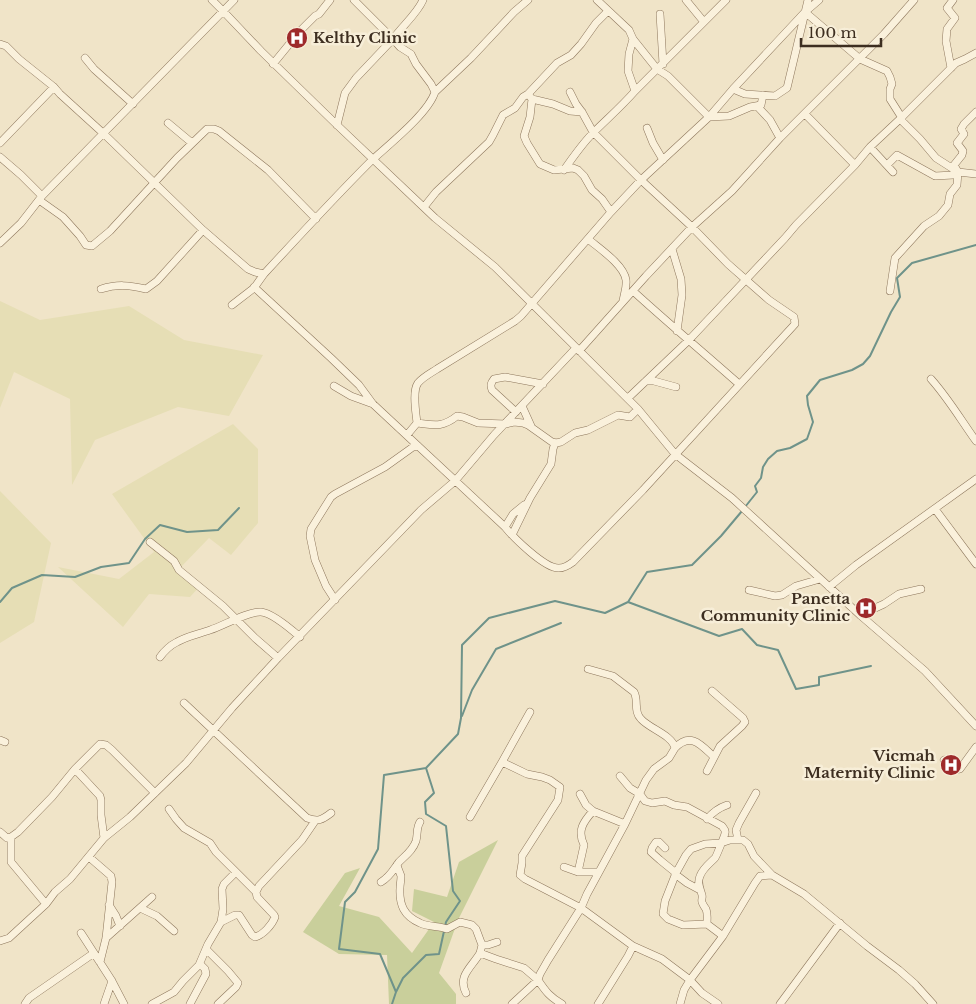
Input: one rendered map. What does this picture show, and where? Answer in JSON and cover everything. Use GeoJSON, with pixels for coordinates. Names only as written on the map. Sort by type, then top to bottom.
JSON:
{"type":"FeatureCollection","features":[{"type":"Feature","properties":{"kind":"street"},"geometry":{"type":"LineString","coordinates":[[212,0],[273,64],[435,218],[494,267],[628,398],[675,454],[732,498],[767,532],[925,671],[976,726]]}},
{"type":"Feature","properties":{"kind":"street"},"geometry":{"type":"LineString","coordinates":[[0,244],[21,223],[41,198],[234,0]]}},
{"type":"Feature","properties":{"kind":"street"},"geometry":{"type":"LineString","coordinates":[[273,64],[300,31],[319,14],[330,0]]}},
{"type":"Feature","properties":{"kind":"street"},"geometry":{"type":"LineString","coordinates":[[354,0],[400,47],[411,54],[435,92]]}},
{"type":"Feature","properties":{"kind":"street"},"geometry":{"type":"LineString","coordinates":[[232,305],[254,287],[316,219],[412,123],[432,101],[435,92],[528,0]]}},
{"type":"Feature","properties":{"kind":"street"},"geometry":{"type":"LineString","coordinates":[[596,0],[629,30],[633,40],[657,70],[668,76],[709,117],[729,116],[762,105],[763,95]]}},
{"type":"Feature","properties":{"kind":"street"},"geometry":{"type":"LineString","coordinates":[[686,0],[704,22]]}},
{"type":"Feature","properties":{"kind":"street"},"geometry":{"type":"LineString","coordinates":[[733,89],[745,94],[775,96],[788,88],[808,0]]}},
{"type":"Feature","properties":{"kind":"street"},"geometry":{"type":"LineString","coordinates":[[407,435],[417,422],[415,393],[417,384],[437,369],[514,321],[641,180],[709,117],[733,89],[819,0]]}},
{"type":"Feature","properties":{"kind":"street"},"geometry":{"type":"LineString","coordinates":[[0,941],[9,938],[46,904],[104,838],[130,817],[186,763],[232,708],[278,658],[421,510],[455,481],[494,435],[578,350],[692,227],[732,191],[780,138],[884,34],[914,0]]}},
{"type":"Feature","properties":{"kind":"street"},"geometry":{"type":"LineString","coordinates":[[951,68],[946,41],[947,29],[955,18],[947,8],[953,0]]}},
{"type":"Feature","properties":{"kind":"street"},"geometry":{"type":"LineString","coordinates":[[564,170],[574,154],[593,132],[622,106],[723,1]]}},
{"type":"Feature","properties":{"kind":"street"},"geometry":{"type":"LineString","coordinates":[[337,125],[345,93],[423,2]]}},
{"type":"Feature","properties":{"kind":"street"},"geometry":{"type":"LineString","coordinates":[[608,11],[571,55],[557,63],[530,97],[530,116],[524,136],[540,164],[550,169],[564,170],[573,168],[578,170],[611,212]]}},
{"type":"Feature","properties":{"kind":"street"},"geometry":{"type":"LineString","coordinates":[[806,12],[860,58],[887,71],[892,84],[890,98],[901,118],[936,158],[958,172],[976,174]]}},
{"type":"Feature","properties":{"kind":"street"},"geometry":{"type":"LineString","coordinates":[[660,14],[663,64]]}},
{"type":"Feature","properties":{"kind":"street"},"geometry":{"type":"LineString","coordinates":[[633,40],[629,54],[628,71],[635,92]]}},
{"type":"Feature","properties":{"kind":"street"},"geometry":{"type":"LineString","coordinates":[[0,44],[6,46],[54,87],[203,230],[248,269],[264,274]]}},
{"type":"Feature","properties":{"kind":"street"},"geometry":{"type":"LineString","coordinates":[[628,398],[689,340],[796,225],[856,165],[870,147],[956,63],[976,52]]}},
{"type":"Feature","properties":{"kind":"street"},"geometry":{"type":"LineString","coordinates":[[85,58],[94,69],[133,104]]}},
{"type":"Feature","properties":{"kind":"street"},"geometry":{"type":"LineString","coordinates":[[0,143],[54,87]]}},
{"type":"Feature","properties":{"kind":"street"},"geometry":{"type":"LineString","coordinates":[[254,287],[359,385],[373,404],[534,555],[548,565],[558,568],[567,566],[643,490],[794,326],[795,322],[794,317],[745,280],[593,132],[570,92]]}},
{"type":"Feature","properties":{"kind":"street"},"geometry":{"type":"LineString","coordinates":[[424,207],[436,192],[488,142],[503,115],[515,108],[523,97],[530,97],[570,111],[582,112]]}},
{"type":"Feature","properties":{"kind":"street"},"geometry":{"type":"LineString","coordinates":[[757,106],[770,120],[780,138]]}},
{"type":"Feature","properties":{"kind":"street"},"geometry":{"type":"LineString","coordinates":[[890,291],[895,258],[924,226],[939,216],[948,205],[950,194],[957,185],[958,172],[954,165],[962,155],[962,151],[957,143],[964,134],[961,129],[976,112]]}},
{"type":"Feature","properties":{"kind":"street"},"geometry":{"type":"LineString","coordinates":[[805,114],[856,165]]}},
{"type":"Feature","properties":{"kind":"street"},"geometry":{"type":"LineString","coordinates":[[168,123],[192,143]]}},
{"type":"Feature","properties":{"kind":"street"},"geometry":{"type":"LineString","coordinates":[[647,128],[662,160]]}},
{"type":"Feature","properties":{"kind":"street"},"geometry":{"type":"LineString","coordinates":[[0,157],[22,175],[41,198],[63,217],[86,245],[92,246],[110,231],[207,129],[219,131],[268,170],[316,219]]}},
{"type":"Feature","properties":{"kind":"street"},"geometry":{"type":"LineString","coordinates":[[870,147],[893,172]]}},
{"type":"Feature","properties":{"kind":"street"},"geometry":{"type":"LineString","coordinates":[[887,165],[897,154],[935,176],[953,175],[958,172]]}},
{"type":"Feature","properties":{"kind":"street"},"geometry":{"type":"LineString","coordinates":[[101,289],[114,285],[146,289],[158,281],[203,230]]}},
{"type":"Feature","properties":{"kind":"street"},"geometry":{"type":"LineString","coordinates":[[588,239],[621,268],[626,281],[622,303]]}},
{"type":"Feature","properties":{"kind":"street"},"geometry":{"type":"LineString","coordinates":[[672,249],[681,279],[682,295],[677,331]]}},
{"type":"Feature","properties":{"kind":"street"},"geometry":{"type":"LineString","coordinates":[[633,291],[739,384]]}},
{"type":"Feature","properties":{"kind":"street"},"geometry":{"type":"LineString","coordinates":[[533,428],[519,409],[492,390],[491,382],[494,379],[505,377],[543,384]]}},
{"type":"Feature","properties":{"kind":"street"},"geometry":{"type":"LineString","coordinates":[[932,379],[946,396],[976,441]]}},
{"type":"Feature","properties":{"kind":"street"},"geometry":{"type":"LineString","coordinates":[[646,381],[654,381],[676,387]]}},
{"type":"Feature","properties":{"kind":"street"},"geometry":{"type":"LineString","coordinates":[[334,386],[351,396],[373,404]]}},
{"type":"Feature","properties":{"kind":"street"},"geometry":{"type":"LineString","coordinates":[[417,422],[439,426],[457,416],[478,423],[506,424],[521,422],[555,443],[563,441],[577,432],[588,430],[618,415],[629,418],[638,408]]}},
{"type":"Feature","properties":{"kind":"street"},"geometry":{"type":"LineString","coordinates":[[512,535],[530,498],[551,464],[555,443]]}},
{"type":"Feature","properties":{"kind":"street"},"geometry":{"type":"LineString","coordinates":[[335,600],[326,586],[315,560],[310,536],[311,530],[335,494],[385,467],[413,447],[418,446]]}},
{"type":"Feature","properties":{"kind":"street"},"geometry":{"type":"LineString","coordinates":[[829,587],[856,565],[976,479]]}},
{"type":"Feature","properties":{"kind":"street"},"geometry":{"type":"LineString","coordinates":[[505,527],[513,514],[530,498]]}},
{"type":"Feature","properties":{"kind":"street"},"geometry":{"type":"LineString","coordinates":[[935,509],[976,564]]}},
{"type":"Feature","properties":{"kind":"street"},"geometry":{"type":"LineString","coordinates":[[150,542],[174,560],[179,570],[223,606],[278,658]]}},
{"type":"Feature","properties":{"kind":"street"},"geometry":{"type":"LineString","coordinates":[[749,590],[776,596],[782,595],[796,586],[820,579]]}},
{"type":"Feature","properties":{"kind":"street"},"geometry":{"type":"LineString","coordinates":[[860,615],[884,604],[899,594],[921,589]]}},
{"type":"Feature","properties":{"kind":"street"},"geometry":{"type":"LineString","coordinates":[[160,657],[168,647],[183,638],[255,613],[264,612],[300,637]]}},
{"type":"Feature","properties":{"kind":"street"},"geometry":{"type":"LineString","coordinates":[[588,669],[613,676],[634,692],[638,715],[646,723],[671,740],[675,748]]}},
{"type":"Feature","properties":{"kind":"street"},"geometry":{"type":"LineString","coordinates":[[707,771],[722,744],[742,726],[745,720],[712,691]]}},
{"type":"Feature","properties":{"kind":"street"},"geometry":{"type":"LineString","coordinates":[[184,703],[307,818],[315,821],[325,818],[331,813]]}},
{"type":"Feature","properties":{"kind":"street"},"geometry":{"type":"LineString","coordinates":[[470,817],[530,712]]}},
{"type":"Feature","properties":{"kind":"street"},"geometry":{"type":"LineString","coordinates":[[514,1003],[538,980],[548,960],[581,908],[586,894],[625,824],[646,780],[654,769],[669,758],[682,741],[691,740],[699,744],[714,757]]}},
{"type":"Feature","properties":{"kind":"street"},"geometry":{"type":"LineString","coordinates":[[0,832],[8,838],[18,832],[98,745],[103,744],[112,750],[155,793]]}},
{"type":"Feature","properties":{"kind":"street"},"geometry":{"type":"LineString","coordinates":[[944,760],[952,768],[960,768],[976,747]]}},
{"type":"Feature","properties":{"kind":"street"},"geometry":{"type":"LineString","coordinates":[[502,762],[527,774],[550,780],[560,787],[558,800],[522,856],[520,875],[581,908],[633,946],[662,959],[718,1004]]}},
{"type":"Feature","properties":{"kind":"street"},"geometry":{"type":"LineString","coordinates":[[75,769],[100,796],[104,838]]}},
{"type":"Feature","properties":{"kind":"street"},"geometry":{"type":"LineString","coordinates":[[620,776],[630,788],[640,794],[645,800],[652,803],[665,801],[686,807],[722,826],[724,829],[725,834],[718,853],[700,874],[698,880],[702,902],[708,916],[707,924]]}},
{"type":"Feature","properties":{"kind":"street"},"geometry":{"type":"LineString","coordinates":[[738,840],[736,830],[756,793]]}},
{"type":"Feature","properties":{"kind":"street"},"geometry":{"type":"LineString","coordinates":[[580,794],[586,805],[593,812],[625,824]]}},
{"type":"Feature","properties":{"kind":"street"},"geometry":{"type":"LineString","coordinates":[[707,819],[718,808],[727,805]]}},
{"type":"Feature","properties":{"kind":"street"},"geometry":{"type":"LineString","coordinates":[[152,1004],[174,992],[195,970],[222,922],[235,914],[239,915],[252,935],[258,936],[272,923],[275,917],[257,897],[256,892],[210,844],[184,828],[169,809]]}},
{"type":"Feature","properties":{"kind":"street"},"geometry":{"type":"LineString","coordinates":[[578,872],[584,845],[581,839],[582,827],[593,812]]}},
{"type":"Feature","properties":{"kind":"street"},"geometry":{"type":"LineString","coordinates":[[256,892],[259,886],[302,840],[315,821]]}},
{"type":"Feature","properties":{"kind":"street"},"geometry":{"type":"LineString","coordinates":[[381,882],[391,874],[411,850],[420,822]]}},
{"type":"Feature","properties":{"kind":"street"},"geometry":{"type":"LineString","coordinates":[[11,837],[11,862],[46,904]]}},
{"type":"Feature","properties":{"kind":"street"},"geometry":{"type":"LineString","coordinates":[[723,936],[707,924],[684,925],[668,919],[663,914],[668,893],[676,874],[691,849],[705,844],[743,840],[748,844],[754,856],[772,875],[804,894],[899,970],[933,1004]]}},
{"type":"Feature","properties":{"kind":"street"},"geometry":{"type":"LineString","coordinates":[[666,848],[659,842],[656,842],[651,852],[676,874],[700,890]]}},
{"type":"Feature","properties":{"kind":"street"},"geometry":{"type":"LineString","coordinates":[[89,857],[111,876],[112,882],[106,938],[100,962]]}},
{"type":"Feature","properties":{"kind":"street"},"geometry":{"type":"LineString","coordinates":[[397,865],[401,876],[400,891],[403,911],[422,924],[447,929],[460,922],[472,925],[480,936],[482,944],[480,953],[462,980],[466,993]]}},
{"type":"Feature","properties":{"kind":"street"},"geometry":{"type":"LineString","coordinates":[[564,867],[578,872],[599,872]]}},
{"type":"Feature","properties":{"kind":"street"},"geometry":{"type":"LineString","coordinates":[[222,922],[222,889],[224,884],[236,872]]}},
{"type":"Feature","properties":{"kind":"street"},"geometry":{"type":"LineString","coordinates":[[680,1004],[684,990],[690,980],[723,936],[760,876],[772,875]]}},
{"type":"Feature","properties":{"kind":"street"},"geometry":{"type":"LineString","coordinates":[[106,938],[152,897]]}},
{"type":"Feature","properties":{"kind":"street"},"geometry":{"type":"LineString","coordinates":[[109,905],[120,926]]}},
{"type":"Feature","properties":{"kind":"street"},"geometry":{"type":"LineString","coordinates":[[140,908],[157,916],[174,931]]}},
{"type":"Feature","properties":{"kind":"street"},"geometry":{"type":"LineString","coordinates":[[780,1004],[840,924]]}},
{"type":"Feature","properties":{"kind":"street"},"geometry":{"type":"LineString","coordinates":[[81,933],[112,981],[124,1004]]}},
{"type":"Feature","properties":{"kind":"street"},"geometry":{"type":"LineString","coordinates":[[482,944],[488,945],[497,942]]}},
{"type":"Feature","properties":{"kind":"street"},"geometry":{"type":"LineString","coordinates":[[598,1004],[633,946]]}},
{"type":"Feature","properties":{"kind":"street"},"geometry":{"type":"LineString","coordinates":[[206,950],[238,983],[218,1004]]}},
{"type":"Feature","properties":{"kind":"street"},"geometry":{"type":"LineString","coordinates":[[480,953],[524,968],[538,980],[551,997],[562,1004]]}},
{"type":"Feature","properties":{"kind":"street"},"geometry":{"type":"LineString","coordinates":[[25,1004],[29,998],[94,954]]}},
{"type":"Feature","properties":{"kind":"street"},"geometry":{"type":"LineString","coordinates":[[190,1004],[206,974],[205,969],[200,964]]}},
{"type":"Feature","properties":{"kind":"street"},"geometry":{"type":"LineString","coordinates":[[104,1004],[112,981]]}},
{"type":"Feature","properties":{"kind":"street"},"geometry":{"type":"LineString","coordinates":[[514,1003],[524,1004]]}},
{"type":"Feature","properties":{"kind":"shaded area"},"geometry":{"type":"Polygon","coordinates":[[[0,301],[40,320],[129,306],[184,340],[263,355],[229,416],[178,407],[95,440],[72,485],[70,399],[14,372],[0,408],[0,301]]]}},
{"type":"Feature","properties":{"kind":"shaded area"},"geometry":{"type":"Polygon","coordinates":[[[233,424],[258,449],[258,523],[231,555],[209,538],[180,568],[200,586],[190,597],[149,594],[123,627],[58,567],[119,579],[154,552],[112,494],[233,424]]]}},
{"type":"Feature","properties":{"kind":"shaded area"},"geometry":{"type":"Polygon","coordinates":[[[0,491],[51,543],[34,622],[0,643],[0,491]]]}},
{"type":"Feature","properties":{"kind":"green space"},"geometry":{"type":"Polygon","coordinates":[[[498,840],[458,920],[439,973],[456,994],[456,1004],[389,1004],[387,955],[339,954],[303,932],[345,873],[360,868],[339,906],[379,917],[412,953],[434,922],[412,911],[414,889],[447,897],[459,862],[498,840]]]}},
{"type":"Feature","properties":{"kind":"waterway"},"geometry":{"type":"LineString","coordinates":[[745,507],[757,492],[755,486],[761,478],[763,467],[768,459],[777,451],[790,448],[807,439],[813,422],[807,396],[820,380],[852,370],[863,364],[870,356],[900,297],[897,278],[912,263],[976,245]]}},
{"type":"Feature","properties":{"kind":"waterway"},"geometry":{"type":"LineString","coordinates":[[0,602],[12,588],[42,575],[75,577],[101,567],[129,563],[145,539],[160,525],[187,532],[218,530],[239,508]]}},
{"type":"Feature","properties":{"kind":"waterway"},"geometry":{"type":"LineString","coordinates":[[628,602],[647,572],[692,565],[721,536],[742,511]]}},
{"type":"Feature","properties":{"kind":"waterway"},"geometry":{"type":"LineString","coordinates":[[392,1004],[396,992],[380,954],[339,949],[345,902],[355,892],[378,849],[384,775],[426,768],[458,734],[461,718],[462,645],[489,618],[555,601],[605,613],[628,602],[719,636],[742,629],[757,645],[778,650],[796,689],[819,685],[819,677],[871,666]]}},
{"type":"Feature","properties":{"kind":"waterway"},"geometry":{"type":"LineString","coordinates":[[462,716],[472,690],[496,649],[561,623]]}},
{"type":"Feature","properties":{"kind":"waterway"},"geometry":{"type":"LineString","coordinates":[[396,992],[403,978],[426,955],[439,954],[446,922],[460,901],[453,891],[446,826],[426,814],[425,802],[434,793],[426,768]]}},
{"type":"Feature","properties":{"kind":"place","name":"Kelthy Clinic"},"geometry":{"type":"Point","coordinates":[297,38]}},
{"type":"Feature","properties":{"kind":"place","name":"Panetta Community Clinic"},"geometry":{"type":"Point","coordinates":[866,608]}},
{"type":"Feature","properties":{"kind":"place","name":"Vicmah Maternity Clinic"},"geometry":{"type":"Point","coordinates":[951,765]}}]}
